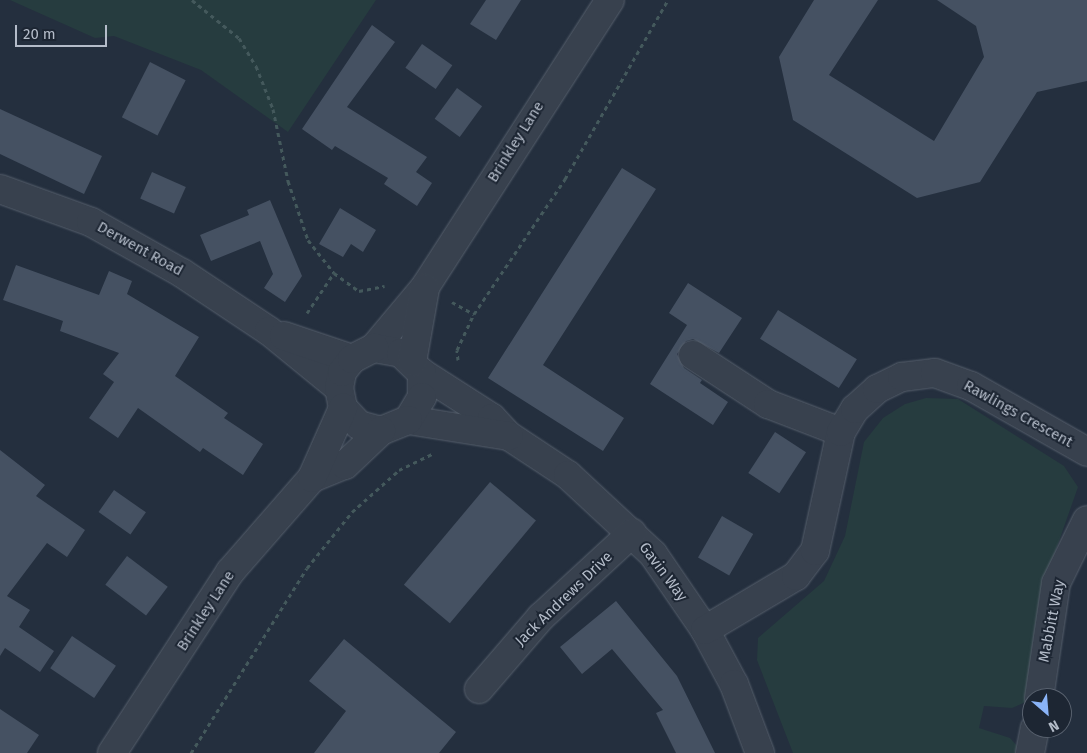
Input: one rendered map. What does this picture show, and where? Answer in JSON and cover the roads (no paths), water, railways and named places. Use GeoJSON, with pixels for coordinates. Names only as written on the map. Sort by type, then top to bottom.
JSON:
{"type":"FeatureCollection","features":[{"type":"Feature","properties":{"kind":"street","name":"Brinkley Lane"},"geometry":{"type":"LineString","coordinates":[[112,753],[230,572],[312,478],[341,398],[342,372],[363,353],[425,287],[610,0]]}},
{"type":"Feature","properties":{"kind":"street","name":"Derwent Road"},"geometry":{"type":"LineString","coordinates":[[0,189],[91,222],[182,272],[279,334],[341,398]]}},
{"type":"Feature","properties":{"kind":"street","name":"Brinkley Lane"},"geometry":{"type":"LineString","coordinates":[[312,478],[345,466],[381,431],[408,420],[422,397],[417,368],[425,287]]}},
{"type":"Feature","properties":{"kind":"street","name":"Derwent Road"},"geometry":{"type":"LineString","coordinates":[[279,334],[363,353]]}},
{"type":"Feature","properties":{"kind":"street"},"geometry":{"type":"LineString","coordinates":[[363,353],[394,350],[417,368],[492,418],[509,436]]}},
{"type":"Feature","properties":{"kind":"street"},"geometry":{"type":"LineString","coordinates":[[693,355],[768,404],[841,432]]}},
{"type":"Feature","properties":{"kind":"street","name":"Rawlings Crescent"},"geometry":{"type":"LineString","coordinates":[[705,630],[796,576],[815,551],[841,432],[855,408],[877,389],[902,377],[935,373],[971,386],[1087,452]]}},
{"type":"Feature","properties":{"kind":"street"},"geometry":{"type":"LineString","coordinates":[[341,398],[359,425],[381,431]]}},
{"type":"Feature","properties":{"kind":"street"},"geometry":{"type":"LineString","coordinates":[[408,420],[509,436]]}},
{"type":"Feature","properties":{"kind":"street","name":"Gavin Way"},"geometry":{"type":"LineString","coordinates":[[509,436],[568,474],[653,554],[705,630],[734,684],[760,753]]}},
{"type":"Feature","properties":{"kind":"street","name":"Mabbitt Way"},"geometry":{"type":"LineString","coordinates":[[1040,688],[1056,583],[1087,520]]}},
{"type":"Feature","properties":{"kind":"street","name":"Jack Andrews Drive"},"geometry":{"type":"LineString","coordinates":[[479,689],[541,617],[632,533]]}},
{"type":"Feature","properties":{"kind":"street"},"geometry":{"type":"LineString","coordinates":[[1030,753],[1033,738]]}}]}
